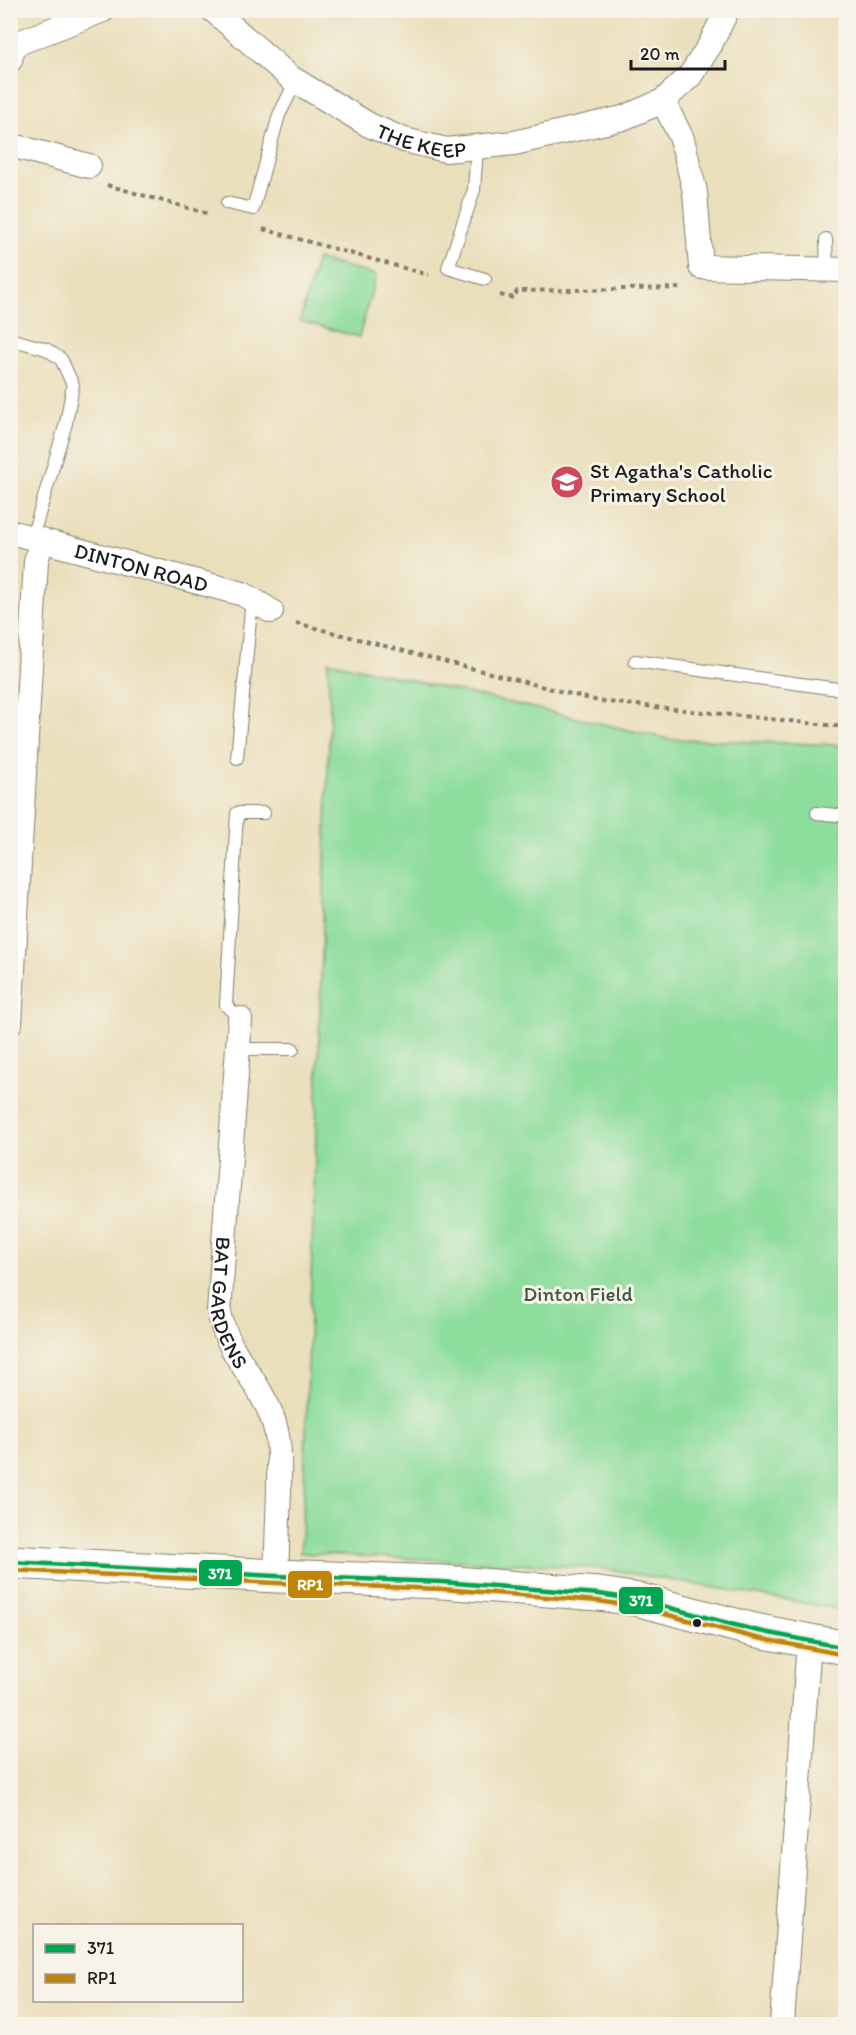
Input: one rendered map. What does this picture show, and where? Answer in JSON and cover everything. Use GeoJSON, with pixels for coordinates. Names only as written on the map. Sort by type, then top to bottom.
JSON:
{"type":"FeatureCollection","features":[{"type":"Feature","properties":{"kind":"street"},"geometry":{"type":"LineString","coordinates":[[11,50],[104,10]]}},
{"type":"Feature","properties":{"kind":"street","name":"THE KEEP"},"geometry":{"type":"LineString","coordinates":[[213,10],[296,81],[369,125],[404,140],[446,150],[514,143],[623,118],[663,101],[690,76],[710,45],[727,10]]}},
{"type":"Feature","properties":{"kind":"street"},"geometry":{"type":"LineString","coordinates":[[663,101],[682,139],[695,192],[701,267],[836,269]]}},
{"type":"Feature","properties":{"kind":"street"},"geometry":{"type":"LineString","coordinates":[[10,145],[89,166]]}},
{"type":"Feature","properties":{"kind":"street"},"geometry":{"type":"LineString","coordinates":[[10,1023],[36,561],[28,537]]}},
{"type":"Feature","properties":{"kind":"street","name":"DINTON ROAD"},"geometry":{"type":"LineString","coordinates":[[28,537],[243,594],[261,605]]}},
{"type":"Feature","properties":{"kind":"street","name":"BAT GARDENS"},"geometry":{"type":"LineString","coordinates":[[240,1019],[219,1312],[227,1339],[273,1417],[278,1438],[276,1576]]}},
{"type":"Feature","properties":{"kind":"street"},"geometry":{"type":"LineString","coordinates":[[10,1563],[442,1582],[599,1594],[640,1600],[754,1630],[846,1648]]}},
{"type":"Feature","properties":{"kind":"street"},"geometry":{"type":"LineString","coordinates":[[782,2025],[809,1641]]}},
{"type":"Feature","properties":{"kind":"lane"},"geometry":{"type":"LineString","coordinates":[[227,203],[253,209],[279,115],[296,81]]}},
{"type":"Feature","properties":{"kind":"lane"},"geometry":{"type":"LineString","coordinates":[[477,147],[474,190],[448,268],[485,279]]}},
{"type":"Feature","properties":{"kind":"lane"},"geometry":{"type":"LineString","coordinates":[[826,240],[836,269]]}},
{"type":"Feature","properties":{"kind":"lane"},"geometry":{"type":"LineString","coordinates":[[10,339],[46,349],[61,359],[74,385],[66,423],[28,537]]}},
{"type":"Feature","properties":{"kind":"lane"},"geometry":{"type":"LineString","coordinates":[[237,758],[261,605]]}},
{"type":"Feature","properties":{"kind":"lane"},"geometry":{"type":"LineString","coordinates":[[636,661],[846,689]]}},
{"type":"Feature","properties":{"kind":"lane"},"geometry":{"type":"LineString","coordinates":[[240,1019],[226,1005],[237,813],[264,813]]}},
{"type":"Feature","properties":{"kind":"lane"},"geometry":{"type":"LineString","coordinates":[[817,813],[846,816]]}},
{"type":"Feature","properties":{"kind":"lane"},"geometry":{"type":"LineString","coordinates":[[238,1049],[293,1049]]}},
{"type":"Feature","properties":{"kind":"path"},"geometry":{"type":"LineString","coordinates":[[89,166],[98,183],[213,215]]}},
{"type":"Feature","properties":{"kind":"path"},"geometry":{"type":"LineString","coordinates":[[260,228],[433,276]]}},
{"type":"Feature","properties":{"kind":"path"},"geometry":{"type":"LineString","coordinates":[[490,292],[514,298],[517,291],[698,288],[701,267]]}},
{"type":"Feature","properties":{"kind":"path"},"geometry":{"type":"LineString","coordinates":[[261,605],[286,620],[319,630],[598,701],[846,727]]}},
{"type":"Feature","properties":{"kind":"green space"},"geometry":{"type":"Polygon","coordinates":[[[317,259],[376,275],[359,337],[300,321],[317,259]]]}},
{"type":"Feature","properties":{"kind":"green space","name":"Dinton Field"},"geometry":{"type":"Polygon","coordinates":[[[328,661],[668,739],[845,745],[845,1610],[599,1568],[300,1553],[330,709],[328,661]]]}},
{"type":"Feature","properties":{"kind":"transit line","name":"371"},"geometry":{"type":"LineString","coordinates":[[10,1562],[442,1582],[599,1594],[640,1600],[754,1630],[846,1648]]}},
{"type":"Feature","properties":{"kind":"transit line","name":"RP1"},"geometry":{"type":"LineString","coordinates":[[10,1570],[442,1589],[598,1601],[638,1607],[752,1637],[845,1655]]}},
{"type":"Feature","properties":{"kind":"place","name":"St Agatha's Catholic Primary School"},"geometry":{"type":"Point","coordinates":[567,482]}}]}
